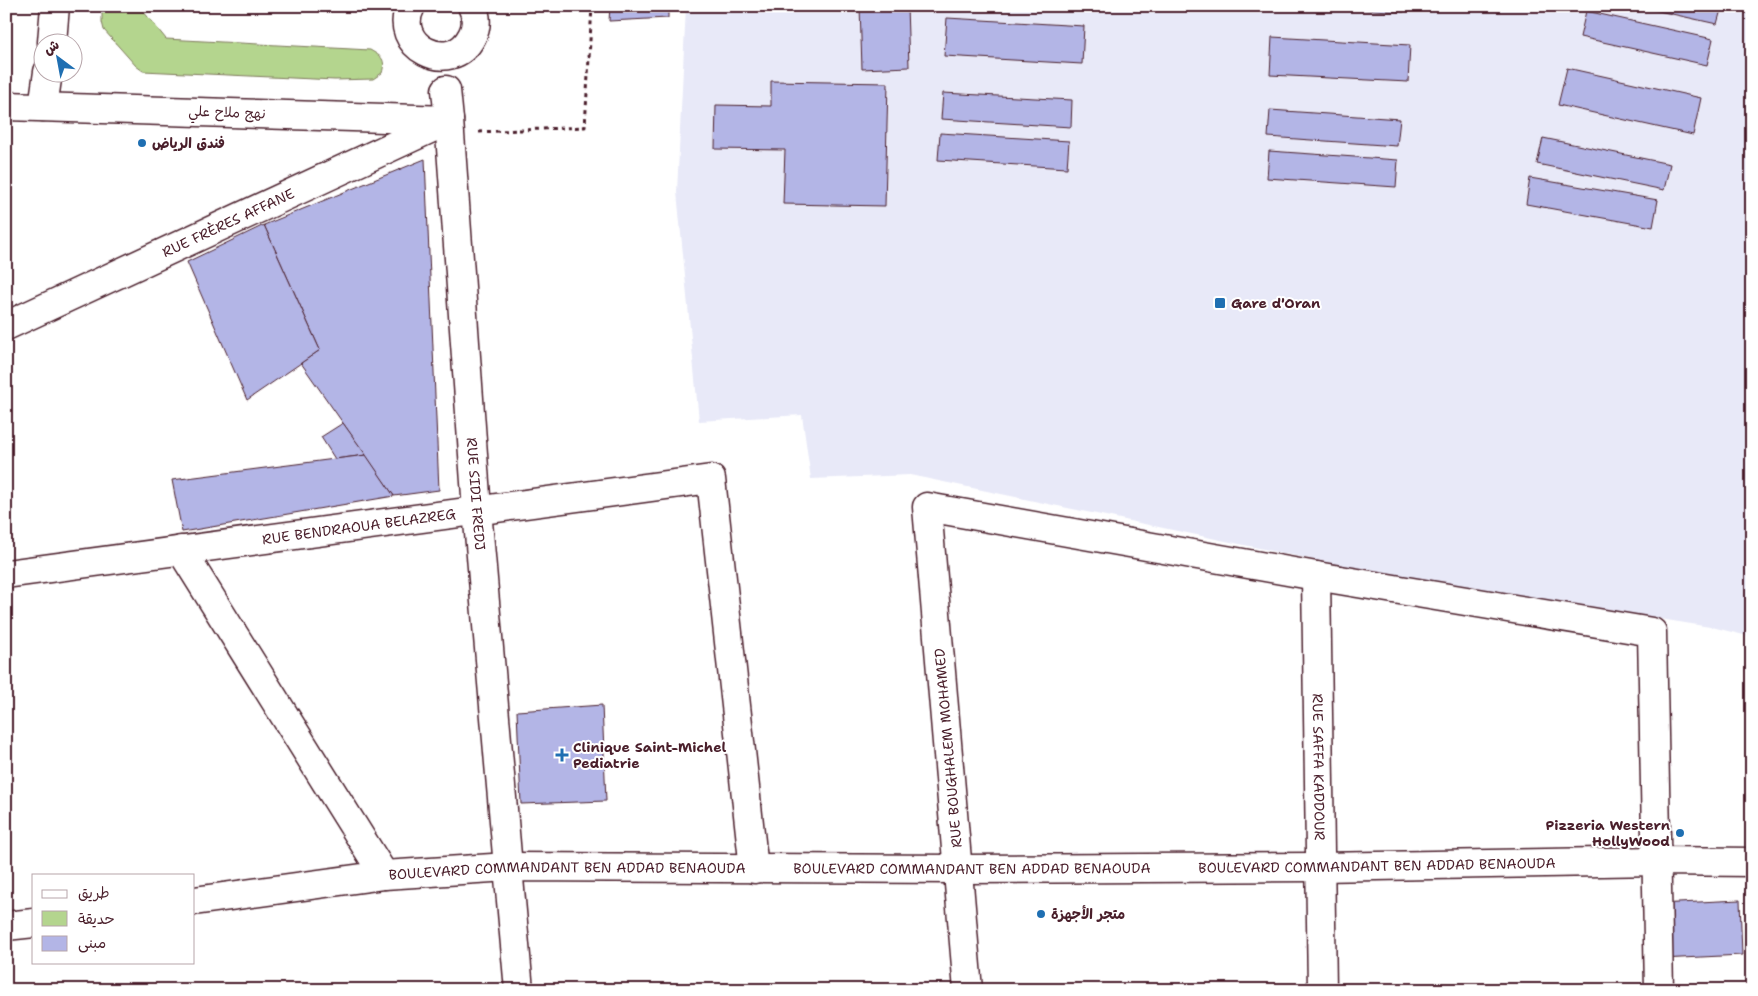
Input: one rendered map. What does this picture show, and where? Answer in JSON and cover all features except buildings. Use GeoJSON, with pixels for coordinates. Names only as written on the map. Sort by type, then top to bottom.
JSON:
{"type":"FeatureCollection","features":[{"type":"Feature","properties":{"kind":"street"},"geometry":{"type":"LineString","coordinates":[[53,32],[55,6]]}},
{"type":"Feature","properties":{"kind":"street"},"geometry":{"type":"LineString","coordinates":[[390,6],[410,19],[417,45],[443,53],[462,49],[470,42],[476,21],[472,6]]}},
{"type":"Feature","properties":{"kind":"street","name":"RUE SIDI FREDJ"},"geometry":{"type":"LineString","coordinates":[[443,53],[440,69],[446,90],[449,120],[477,510],[519,990]]}},
{"type":"Feature","properties":{"kind":"street"},"geometry":{"type":"LineString","coordinates":[[43,107],[47,82]]}},
{"type":"Feature","properties":{"kind":"street","name":"نهج ملاح علي"},"geometry":{"type":"LineString","coordinates":[[6,106],[449,120]]}},
{"type":"Feature","properties":{"kind":"street","name":"RUE FRÈRES AFFANE"},"geometry":{"type":"LineString","coordinates":[[6,326],[449,120]]}},
{"type":"Feature","properties":{"kind":"street","name":"RUE BENDRAOUA BELAZREG"},"geometry":{"type":"LineString","coordinates":[[6,574],[711,479],[754,868]]}},
{"type":"Feature","properties":{"kind":"street","name":"RUE BOUGHALEM MOHAMED"},"geometry":{"type":"LineString","coordinates":[[968,990],[927,507],[1316,576]]}},
{"type":"Feature","properties":{"kind":"street"},"geometry":{"type":"LineString","coordinates":[[181,550],[384,875]]}},
{"type":"Feature","properties":{"kind":"street"},"geometry":{"type":"LineString","coordinates":[[1316,576],[1652,632],[1659,990]]}},
{"type":"Feature","properties":{"kind":"street","name":"RUE SAFFA KADDOUR"},"geometry":{"type":"LineString","coordinates":[[1316,576],[1322,990]]}},
{"type":"Feature","properties":{"kind":"street","name":"BOULEVARD COMMANDANT BEN ADDAD BENAOUDA"},"geometry":{"type":"LineString","coordinates":[[195,901],[384,875],[508,868],[958,870],[1320,867],[1656,861],[1752,862]]}},
{"type":"Feature","properties":{"kind":"street"},"geometry":{"type":"LineString","coordinates":[[6,926],[32,923]]}},
{"type":"Feature","properties":{"kind":"path"},"geometry":{"type":"LineString","coordinates":[[449,120],[473,132],[585,127],[592,6]]}},
{"type":"Feature","properties":{"kind":"shaded area","name":"Gare d'Oran"},"geometry":{"type":"Polygon","coordinates":[[[686,6],[1752,6],[1752,637],[1716,628],[1378,573],[910,475],[811,479],[802,415],[699,421],[677,192],[686,6]]]}},
{"type":"Feature","properties":{"kind":"green space"},"geometry":{"type":"Polygon","coordinates":[[[102,6],[139,6],[166,39],[370,50],[382,59],[384,64],[382,73],[373,79],[335,80],[143,71],[136,66],[104,30],[102,6]]]}},
{"type":"Feature","properties":{"kind":"place","name":"فندق الرياض"},"geometry":{"type":"Point","coordinates":[142,143]}},
{"type":"Feature","properties":{"kind":"place","name":"Gare d'Oran"},"geometry":{"type":"Point","coordinates":[1220,303]}},
{"type":"Feature","properties":{"kind":"place","name":"Clinique Saint-Michel Pediatrie"},"geometry":{"type":"Point","coordinates":[562,755]}},
{"type":"Feature","properties":{"kind":"place","name":"Pizzeria Western HollyWood"},"geometry":{"type":"Point","coordinates":[1680,833]}},
{"type":"Feature","properties":{"kind":"place","name":"متجر الأجهزة"},"geometry":{"type":"Point","coordinates":[1041,914]}}]}
